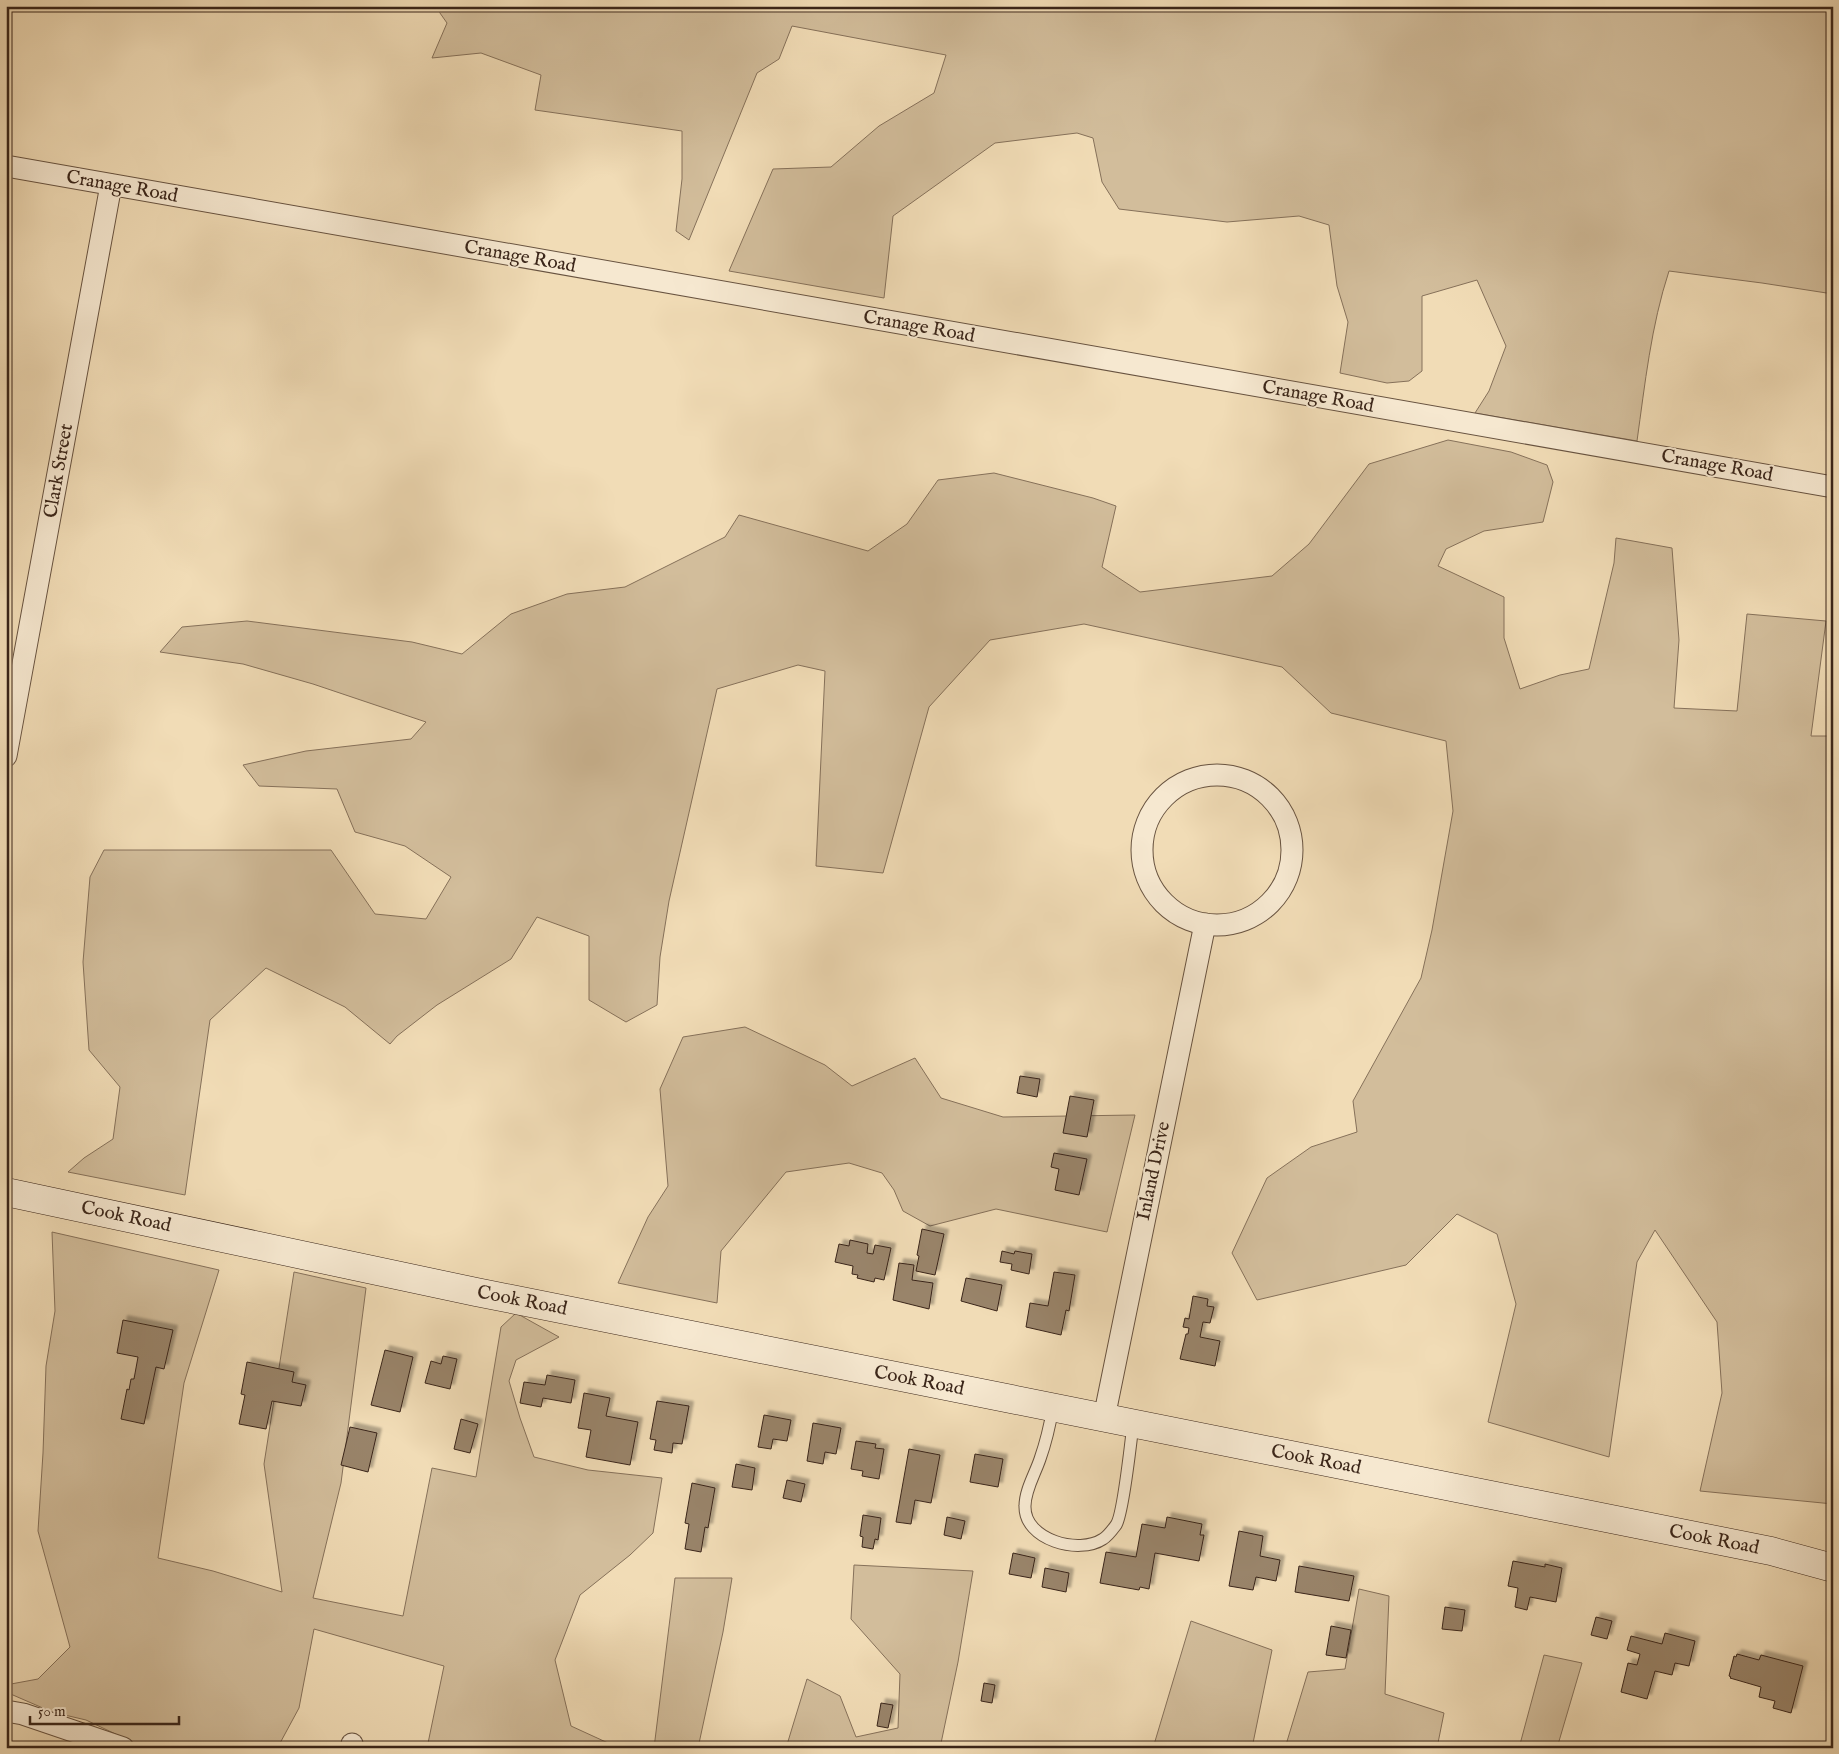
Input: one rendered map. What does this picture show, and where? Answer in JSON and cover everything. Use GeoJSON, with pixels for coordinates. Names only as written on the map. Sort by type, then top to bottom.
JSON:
{"type":"FeatureCollection","features":[{"type":"Feature","properties":{"kind":"street","name":"Cranage Road"},"geometry":{"type":"LineString","coordinates":[[6,166],[111,186],[1833,487]]}},
{"type":"Feature","properties":{"kind":"street","name":"Clark Street"},"geometry":{"type":"LineString","coordinates":[[6,756],[111,186]]}},
{"type":"Feature","properties":{"kind":"street"},"geometry":{"type":"LineString","coordinates":[[1219,775],[1245,780],[1260,788],[1279,806],[1286,820],[1293,845],[1286,882],[1271,903],[1256,915],[1231,924],[1205,924],[1182,916],[1161,900],[1152,888],[1143,864],[1143,838],[1147,822],[1161,800],[1182,784],[1219,775]]}},
{"type":"Feature","properties":{"kind":"street","name":"Inland Drive"},"geometry":{"type":"LineString","coordinates":[[1104,1418],[1205,924]]}},
{"type":"Feature","properties":{"kind":"street","name":"Cook Road"},"geometry":{"type":"LineString","coordinates":[[6,1192],[441,1285],[1771,1551],[1833,1568]]}},
{"type":"Feature","properties":{"kind":"street"},"geometry":{"type":"LineString","coordinates":[[6,1711],[23,1714],[123,1748]]}},
{"type":"Feature","properties":{"kind":"lane"},"geometry":{"type":"LineString","coordinates":[[1053,1407],[1040,1459],[1027,1494],[1026,1515],[1032,1528],[1049,1540],[1069,1546],[1089,1544],[1104,1539],[1118,1523],[1133,1424]]}},
{"type":"Feature","properties":{"kind":"shaded area"},"geometry":{"type":"Polygon","coordinates":[[[435,6],[1833,6],[1833,294],[1669,271],[1653,334],[1637,441],[1475,413],[1489,391],[1506,346],[1477,280],[1422,296],[1422,371],[1409,381],[1387,383],[1340,373],[1348,322],[1337,286],[1329,225],[1299,216],[1227,222],[1119,209],[1102,182],[1093,138],[1077,133],[995,143],[893,216],[884,298],[729,271],[773,169],[831,167],[879,126],[934,93],[946,55],[792,26],[779,59],[757,73],[689,240],[676,231],[682,179],[682,131],[535,110],[541,75],[481,53],[432,58],[447,23],[435,6]]]}},
{"type":"Feature","properties":{"kind":"shaded area"},"geometry":{"type":"Polygon","coordinates":[[[1448,440],[1511,452],[1547,465],[1553,482],[1543,522],[1484,531],[1446,549],[1438,566],[1504,597],[1504,638],[1520,689],[1560,675],[1589,669],[1614,563],[1616,538],[1672,548],[1679,640],[1674,708],[1737,711],[1747,614],[1826,621],[1811,736],[1833,736],[1833,1504],[1700,1491],[1722,1393],[1717,1322],[1655,1230],[1637,1262],[1609,1457],[1488,1422],[1516,1304],[1497,1234],[1457,1214],[1406,1265],[1257,1300],[1232,1253],[1267,1178],[1311,1147],[1357,1132],[1353,1101],[1421,978],[1432,930],[1453,811],[1446,741],[1331,713],[1282,667],[1084,624],[990,640],[929,707],[883,873],[816,866],[825,671],[798,665],[717,689],[669,901],[660,957],[657,1005],[626,1022],[589,1000],[589,936],[537,917],[511,959],[437,1005],[397,1036],[390,1044],[345,1007],[266,968],[210,1020],[185,1195],[68,1172],[84,1158],[113,1139],[120,1087],[89,1050],[83,962],[90,877],[104,850],[331,850],[375,914],[426,919],[451,877],[405,846],[355,832],[337,789],[259,786],[243,765],[306,751],[411,739],[426,722],[313,684],[243,664],[160,652],[182,627],[247,621],[412,642],[462,654],[511,614],[567,594],[625,587],[725,537],[739,515],[868,551],[907,524],[938,480],[994,473],[1093,498],[1116,506],[1102,567],[1140,592],[1272,576],[1309,544],[1369,464],[1448,440]]]}},
{"type":"Feature","properties":{"kind":"shaded area"},"geometry":{"type":"Polygon","coordinates":[[[745,1027],[825,1065],[852,1086],[915,1058],[941,1098],[1003,1117],[1135,1115],[1107,1232],[996,1209],[930,1226],[903,1211],[894,1190],[882,1173],[849,1163],[786,1172],[721,1251],[717,1303],[618,1283],[648,1217],[668,1186],[660,1089],[683,1037],[745,1027]]]}},
{"type":"Feature","properties":{"kind":"shaded area"},"geometry":{"type":"Polygon","coordinates":[[[52,1232],[219,1270],[184,1383],[158,1558],[213,1571],[282,1592],[264,1464],[294,1272],[366,1288],[341,1483],[313,1598],[403,1616],[432,1468],[476,1477],[501,1327],[516,1313],[559,1337],[516,1360],[509,1381],[534,1457],[588,1470],[662,1478],[653,1533],[630,1555],[580,1595],[555,1660],[571,1726],[619,1748],[427,1748],[444,1666],[314,1629],[299,1708],[279,1745],[272,1748],[145,1748],[86,1720],[52,1712],[6,1692],[6,1688],[11,1684],[38,1679],[70,1647],[38,1531],[46,1366],[55,1311],[52,1232]]]}},
{"type":"Feature","properties":{"kind":"shaded area"},"geometry":{"type":"Polygon","coordinates":[[[854,1565],[973,1571],[958,1662],[940,1748],[786,1748],[807,1679],[840,1696],[856,1737],[898,1728],[900,1674],[851,1619],[854,1565]]]}},
{"type":"Feature","properties":{"kind":"shaded area"},"geometry":{"type":"Polygon","coordinates":[[[675,1578],[732,1578],[723,1632],[698,1748],[654,1748],[675,1578]]]}},
{"type":"Feature","properties":{"kind":"shaded area"},"geometry":{"type":"Polygon","coordinates":[[[1359,1589],[1389,1596],[1385,1694],[1444,1713],[1437,1748],[1285,1748],[1308,1672],[1345,1669],[1359,1589]]]}},
{"type":"Feature","properties":{"kind":"shaded area"},"geometry":{"type":"Polygon","coordinates":[[[1191,1621],[1272,1650],[1252,1748],[1153,1748],[1191,1621]]]}},
{"type":"Feature","properties":{"kind":"shaded area"},"geometry":{"type":"Polygon","coordinates":[[[1544,1655],[1582,1663],[1557,1748],[1519,1748],[1544,1655]]]}},
{"type":"Feature","properties":{"kind":"building"},"geometry":{"type":"Polygon","coordinates":[[[1020,1076],[1040,1079],[1037,1097],[1017,1093],[1020,1076]]]}},
{"type":"Feature","properties":{"kind":"building"},"geometry":{"type":"Polygon","coordinates":[[[1070,1096],[1094,1100],[1087,1137],[1063,1133],[1070,1096]]]}},
{"type":"Feature","properties":{"kind":"building"},"geometry":{"type":"Polygon","coordinates":[[[1054,1153],[1087,1159],[1079,1195],[1055,1190],[1059,1169],[1051,1167],[1054,1153]]]}},
{"type":"Feature","properties":{"kind":"building"},"geometry":{"type":"Polygon","coordinates":[[[922,1229],[944,1234],[935,1275],[916,1271],[922,1229]]]}},
{"type":"Feature","properties":{"kind":"building"},"geometry":{"type":"Polygon","coordinates":[[[850,1240],[868,1244],[867,1253],[873,1254],[875,1245],[891,1248],[884,1280],[875,1278],[874,1282],[857,1278],[858,1275],[852,1274],[853,1266],[835,1262],[839,1244],[849,1246],[850,1240]]]}},
{"type":"Feature","properties":{"kind":"building"},"geometry":{"type":"Polygon","coordinates":[[[1002,1251],[1014,1254],[1015,1251],[1032,1254],[1029,1274],[1011,1270],[1012,1264],[1000,1262],[1002,1251]]]}},
{"type":"Feature","properties":{"kind":"building"},"geometry":{"type":"Polygon","coordinates":[[[899,1263],[914,1265],[912,1280],[933,1283],[929,1309],[893,1300],[899,1263]]]}},
{"type":"Feature","properties":{"kind":"building"},"geometry":{"type":"Polygon","coordinates":[[[1054,1272],[1075,1275],[1069,1311],[1066,1310],[1061,1335],[1026,1327],[1030,1303],[1048,1306],[1054,1272]]]}},
{"type":"Feature","properties":{"kind":"building"},"geometry":{"type":"Polygon","coordinates":[[[966,1278],[1002,1285],[997,1311],[961,1301],[966,1278]]]}},
{"type":"Feature","properties":{"kind":"building"},"geometry":{"type":"Polygon","coordinates":[[[1193,1296],[1208,1299],[1207,1306],[1214,1307],[1210,1323],[1203,1322],[1200,1337],[1220,1341],[1215,1366],[1180,1359],[1189,1328],[1183,1327],[1185,1318],[1189,1319],[1193,1296]]]}},
{"type":"Feature","properties":{"kind":"building"},"geometry":{"type":"Polygon","coordinates":[[[123,1320],[173,1330],[164,1369],[156,1367],[144,1424],[121,1419],[127,1389],[129,1390],[131,1379],[134,1379],[138,1357],[117,1353],[123,1320]]]}},
{"type":"Feature","properties":{"kind":"building"},"geometry":{"type":"Polygon","coordinates":[[[385,1350],[413,1357],[400,1412],[371,1405],[385,1350]]]}},
{"type":"Feature","properties":{"kind":"building"},"geometry":{"type":"Polygon","coordinates":[[[443,1356],[457,1359],[450,1389],[425,1383],[431,1361],[441,1364],[443,1356]]]}},
{"type":"Feature","properties":{"kind":"building"},"geometry":{"type":"Polygon","coordinates":[[[247,1362],[294,1372],[292,1382],[306,1385],[301,1406],[272,1401],[266,1429],[239,1424],[245,1395],[241,1394],[247,1362]]]}},
{"type":"Feature","properties":{"kind":"building"},"geometry":{"type":"Polygon","coordinates":[[[547,1375],[575,1380],[571,1403],[543,1398],[541,1407],[520,1403],[524,1382],[545,1385],[547,1375]]]}},
{"type":"Feature","properties":{"kind":"building"},"geometry":{"type":"Polygon","coordinates":[[[584,1393],[610,1398],[606,1416],[638,1422],[630,1465],[586,1457],[591,1430],[578,1428],[584,1393]]]}},
{"type":"Feature","properties":{"kind":"building"},"geometry":{"type":"Polygon","coordinates":[[[657,1401],[689,1406],[682,1444],[673,1443],[672,1453],[654,1450],[656,1440],[650,1439],[657,1401]]]}},
{"type":"Feature","properties":{"kind":"building"},"geometry":{"type":"Polygon","coordinates":[[[764,1415],[791,1420],[787,1441],[773,1439],[771,1449],[758,1447],[764,1415]]]}},
{"type":"Feature","properties":{"kind":"building"},"geometry":{"type":"Polygon","coordinates":[[[461,1419],[478,1424],[470,1453],[454,1449],[461,1419]]]}},
{"type":"Feature","properties":{"kind":"building"},"geometry":{"type":"Polygon","coordinates":[[[813,1423],[841,1428],[836,1454],[825,1452],[823,1464],[807,1461],[813,1423]]]}},
{"type":"Feature","properties":{"kind":"building"},"geometry":{"type":"Polygon","coordinates":[[[350,1427],[377,1433],[368,1472],[341,1465],[350,1427]]]}},
{"type":"Feature","properties":{"kind":"building"},"geometry":{"type":"Polygon","coordinates":[[[856,1441],[876,1444],[875,1448],[884,1449],[879,1479],[862,1476],[863,1471],[851,1469],[856,1441]]]}},
{"type":"Feature","properties":{"kind":"building"},"geometry":{"type":"Polygon","coordinates":[[[909,1449],[940,1455],[931,1503],[915,1500],[911,1524],[896,1522],[909,1449]]]}},
{"type":"Feature","properties":{"kind":"building"},"geometry":{"type":"Polygon","coordinates":[[[975,1454],[1003,1459],[998,1487],[970,1482],[975,1454]]]}},
{"type":"Feature","properties":{"kind":"building"},"geometry":{"type":"Polygon","coordinates":[[[736,1464],[755,1468],[752,1490],[732,1487],[736,1464]]]}},
{"type":"Feature","properties":{"kind":"building"},"geometry":{"type":"Polygon","coordinates":[[[787,1480],[805,1484],[801,1502],[783,1498],[787,1480]]]}},
{"type":"Feature","properties":{"kind":"building"},"geometry":{"type":"Polygon","coordinates":[[[692,1483],[715,1488],[708,1528],[705,1527],[701,1552],[685,1549],[689,1524],[685,1523],[692,1483]]]}},
{"type":"Feature","properties":{"kind":"building"},"geometry":{"type":"Polygon","coordinates":[[[863,1515],[881,1518],[878,1540],[875,1539],[873,1549],[862,1547],[863,1537],[860,1536],[863,1515]]]}},
{"type":"Feature","properties":{"kind":"building"},"geometry":{"type":"Polygon","coordinates":[[[947,1517],[965,1521],[961,1539],[944,1535],[947,1517]]]}},
{"type":"Feature","properties":{"kind":"building"},"geometry":{"type":"Polygon","coordinates":[[[1167,1517],[1202,1524],[1200,1535],[1204,1535],[1199,1561],[1155,1553],[1149,1589],[1140,1587],[1139,1590],[1100,1583],[1106,1552],[1136,1557],[1142,1524],[1165,1528],[1167,1517]]]}},
{"type":"Feature","properties":{"kind":"building"},"geometry":{"type":"Polygon","coordinates":[[[1239,1531],[1263,1536],[1260,1556],[1280,1560],[1276,1581],[1256,1577],[1253,1590],[1229,1586],[1239,1531]]]}},
{"type":"Feature","properties":{"kind":"building"},"geometry":{"type":"Polygon","coordinates":[[[1013,1553],[1035,1558],[1031,1578],[1009,1574],[1013,1553]]]}},
{"type":"Feature","properties":{"kind":"building"},"geometry":{"type":"Polygon","coordinates":[[[1513,1561],[1545,1567],[1545,1564],[1562,1568],[1556,1602],[1530,1597],[1527,1610],[1515,1607],[1518,1588],[1508,1586],[1513,1561]]]}},
{"type":"Feature","properties":{"kind":"building"},"geometry":{"type":"Polygon","coordinates":[[[1299,1566],[1354,1576],[1349,1601],[1295,1592],[1299,1566]]]}},
{"type":"Feature","properties":{"kind":"building"},"geometry":{"type":"Polygon","coordinates":[[[1045,1568],[1069,1573],[1066,1592],[1042,1587],[1045,1568]]]}},
{"type":"Feature","properties":{"kind":"building"},"geometry":{"type":"Polygon","coordinates":[[[1445,1607],[1465,1610],[1462,1631],[1442,1629],[1445,1607]]]}},
{"type":"Feature","properties":{"kind":"building"},"geometry":{"type":"Polygon","coordinates":[[[1596,1617],[1612,1621],[1607,1639],[1591,1635],[1596,1617]]]}},
{"type":"Feature","properties":{"kind":"building"},"geometry":{"type":"Polygon","coordinates":[[[1331,1626],[1351,1630],[1346,1658],[1326,1655],[1331,1626]]]}},
{"type":"Feature","properties":{"kind":"building"},"geometry":{"type":"Polygon","coordinates":[[[1665,1633],[1695,1641],[1689,1666],[1675,1663],[1672,1675],[1655,1671],[1647,1699],[1621,1692],[1628,1663],[1637,1665],[1640,1654],[1627,1650],[1631,1636],[1662,1644],[1665,1633]]]}},
{"type":"Feature","properties":{"kind":"building"},"geometry":{"type":"Polygon","coordinates":[[[1737,1654],[1759,1660],[1761,1655],[1803,1666],[1791,1713],[1773,1708],[1775,1701],[1759,1697],[1761,1687],[1730,1678],[1734,1656],[1736,1657],[1737,1654]]]}},
{"type":"Feature","properties":{"kind":"building"},"geometry":{"type":"Polygon","coordinates":[[[984,1683],[995,1685],[992,1703],[981,1701],[984,1683]]]}},
{"type":"Feature","properties":{"kind":"building"},"geometry":{"type":"Polygon","coordinates":[[[881,1703],[893,1705],[888,1728],[877,1726],[881,1703]]]}}]}
